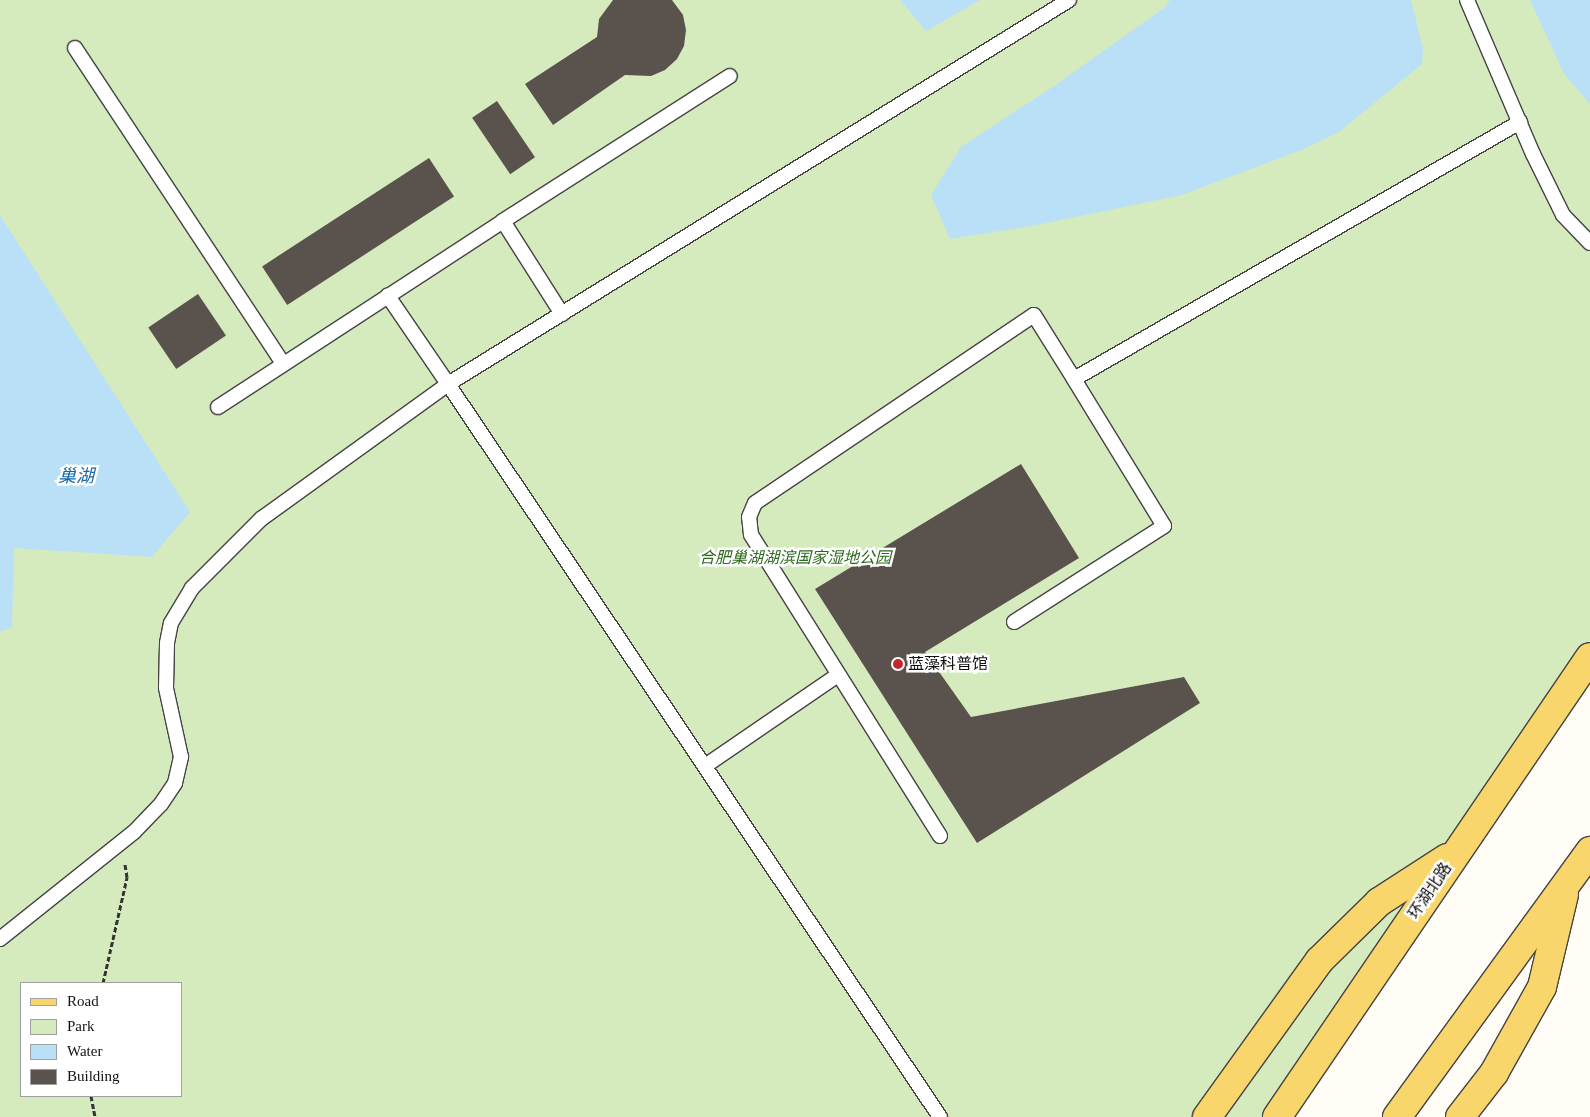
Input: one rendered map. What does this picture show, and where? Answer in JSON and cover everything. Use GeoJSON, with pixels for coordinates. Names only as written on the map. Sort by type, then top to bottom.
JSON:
{"type":"FeatureCollection","features":[{"type":"Feature","properties":{"kind":"main road","name":"环湖北路"},"geometry":{"type":"LineString","coordinates":[[1277,1117],[1587,661]]}},
{"type":"Feature","properties":{"kind":"main road"},"geometry":{"type":"LineString","coordinates":[[1207,1117],[1319,961],[1379,902],[1458,850]]}},
{"type":"Feature","properties":{"kind":"main road"},"geometry":{"type":"LineString","coordinates":[[1397,1117],[1590,851]]}},
{"type":"Feature","properties":{"kind":"main road"},"geometry":{"type":"LineString","coordinates":[[1460,1117],[1494,1073],[1542,987],[1566,883]]}},
{"type":"Feature","properties":{"kind":"lane"},"geometry":{"type":"LineString","coordinates":[[0,939],[123,840],[162,804],[180,770],[181,757],[166,688],[165,659],[171,623],[192,588],[261,519],[448,384],[1069,0]]}},
{"type":"Feature","properties":{"kind":"lane"},"geometry":{"type":"LineString","coordinates":[[1467,0],[1520,122],[1564,215],[1590,243]]}},
{"type":"Feature","properties":{"kind":"lane"},"geometry":{"type":"LineString","coordinates":[[76,48],[283,364]]}},
{"type":"Feature","properties":{"kind":"lane"},"geometry":{"type":"LineString","coordinates":[[218,407],[730,76]]}},
{"type":"Feature","properties":{"kind":"lane"},"geometry":{"type":"LineString","coordinates":[[1074,379],[1520,122]]}},
{"type":"Feature","properties":{"kind":"lane"},"geometry":{"type":"LineString","coordinates":[[503,221],[562,314]]}},
{"type":"Feature","properties":{"kind":"lane"},"geometry":{"type":"LineString","coordinates":[[388,296],[940,1117]]}},
{"type":"Feature","properties":{"kind":"lane"},"geometry":{"type":"LineString","coordinates":[[940,836],[751,535],[749,518],[755,503],[1034,316],[1164,526],[1014,622]]}},
{"type":"Feature","properties":{"kind":"lane"},"geometry":{"type":"LineString","coordinates":[[704,766],[838,675]]}},
{"type":"Feature","properties":{"kind":"path"},"geometry":{"type":"LineString","coordinates":[[103,982],[127,877],[123,840]]}},
{"type":"Feature","properties":{"kind":"path"},"geometry":{"type":"LineString","coordinates":[[91,1097],[95,1117]]}},
{"type":"Feature","properties":{"kind":"green space","name":"合肥巢湖湖滨国家湿地公园"},"geometry":{"type":"Polygon","coordinates":[[[0,0],[1590,0],[1590,657],[1277,1117],[0,1117],[0,0]]]}},
{"type":"Feature","properties":{"kind":"water"},"geometry":{"type":"Polygon","coordinates":[[[900,0],[980,0],[926,31],[900,0]]]}},
{"type":"Feature","properties":{"kind":"water"},"geometry":{"type":"Polygon","coordinates":[[[1170,0],[1411,0],[1423,49],[1422,64],[1339,132],[1304,149],[1182,195],[1042,224],[950,239],[931,195],[961,147],[1057,84],[1164,8],[1170,0]]]}},
{"type":"Feature","properties":{"kind":"water"},"geometry":{"type":"Polygon","coordinates":[[[1530,0],[1590,0],[1590,104],[1564,74],[1530,0]]]}},
{"type":"Feature","properties":{"kind":"water","name":"巢湖"},"geometry":{"type":"Polygon","coordinates":[[[0,215],[190,512],[152,557],[14,548],[12,628],[0,631],[0,215]]]}},
{"type":"Feature","properties":{"kind":"building"},"geometry":{"type":"Polygon","coordinates":[[[613,0],[672,0],[683,15],[686,30],[684,46],[677,59],[665,70],[651,76],[625,75],[553,125],[525,84],[597,37],[599,19],[613,0]]]}},
{"type":"Feature","properties":{"kind":"building"},"geometry":{"type":"Polygon","coordinates":[[[497,101],[535,157],[510,174],[472,118],[497,101]]]}},
{"type":"Feature","properties":{"kind":"building"},"geometry":{"type":"Polygon","coordinates":[[[429,158],[454,197],[287,305],[262,266],[429,158]]]}},
{"type":"Feature","properties":{"kind":"building"},"geometry":{"type":"Polygon","coordinates":[[[198,294],[226,335],[176,369],[148,328],[198,294]]]}},
{"type":"Feature","properties":{"kind":"building","name":"蓝藻科普馆"},"geometry":{"type":"Polygon","coordinates":[[[1021,464],[1079,558],[925,652],[971,717],[1184,677],[1200,703],[977,843],[815,589],[1021,464]]]}},
{"type":"Feature","properties":{"kind":"place","name":"蓝藻科普馆"},"geometry":{"type":"Point","coordinates":[898,664]}}]}
